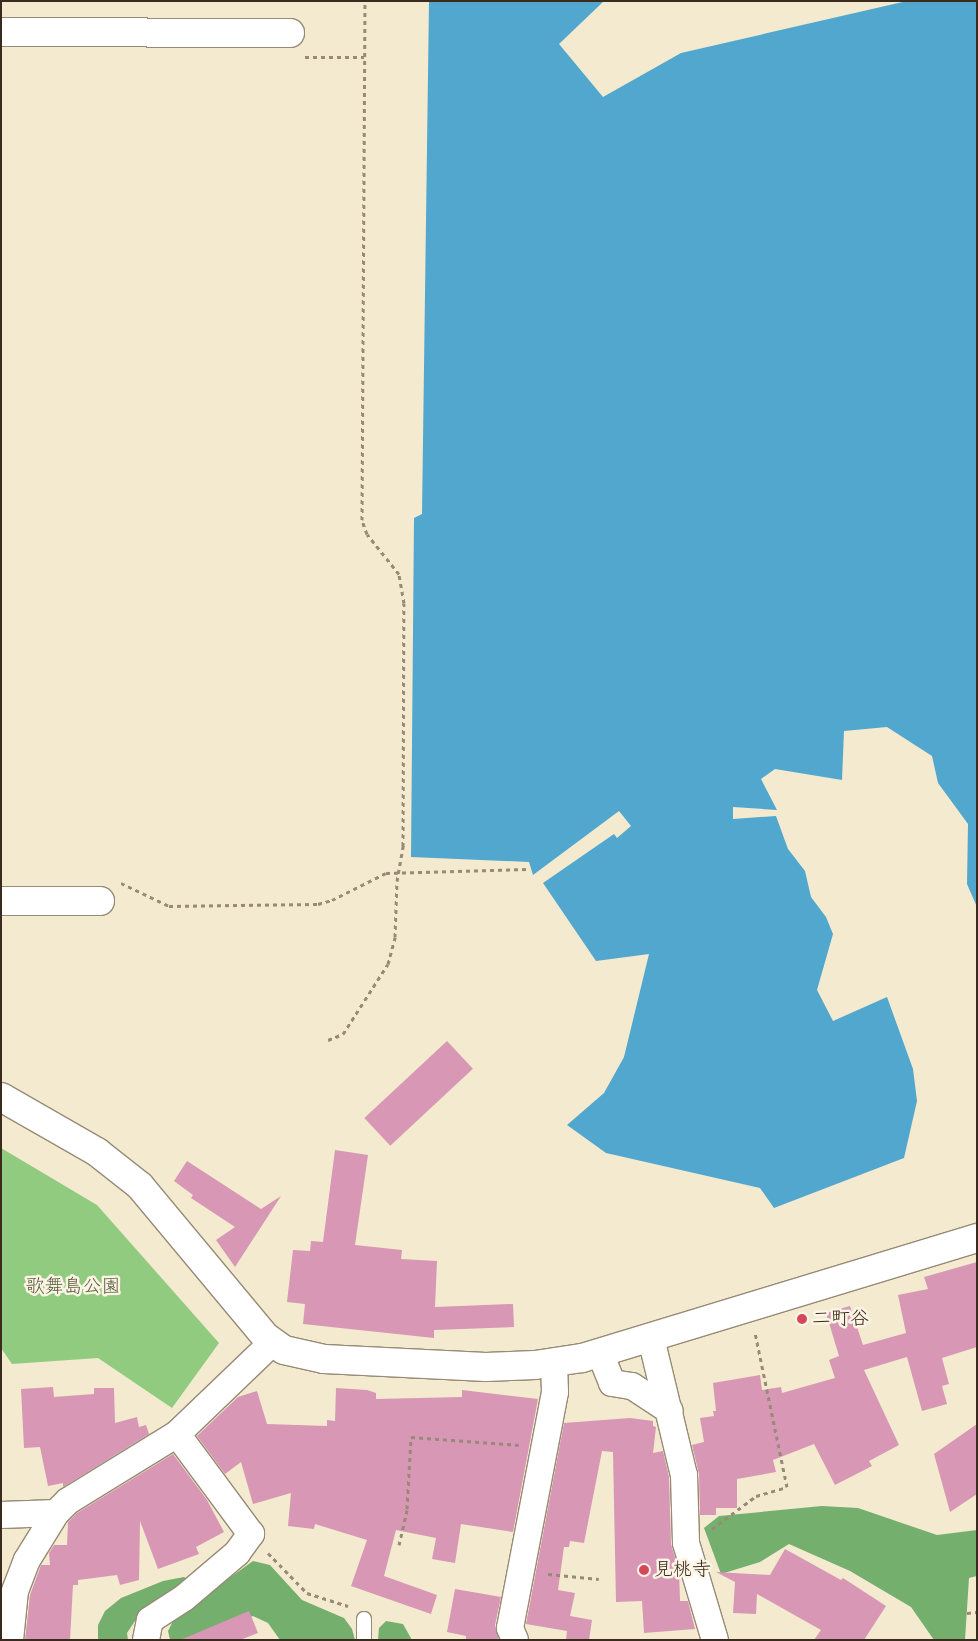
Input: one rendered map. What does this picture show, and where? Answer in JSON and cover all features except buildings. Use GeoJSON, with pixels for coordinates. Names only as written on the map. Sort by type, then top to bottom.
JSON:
{"type":"FeatureCollection","features":[{"type":"Feature","properties":{"kind":"street"},"geometry":{"type":"LineString","coordinates":[[1,32],[290,34]]}},
{"type":"Feature","properties":{"kind":"street"},"geometry":{"type":"LineString","coordinates":[[1,900],[107,892]]}},
{"type":"Feature","properties":{"kind":"street"},"geometry":{"type":"LineString","coordinates":[[1,1097],[97,1152],[140,1186],[248,1320],[272,1343],[284,1350],[334,1360],[486,1367],[554,1363],[600,1353],[651,1338],[977,1238]]}},
{"type":"Feature","properties":{"kind":"street"},"geometry":{"type":"LineString","coordinates":[[651,1338],[684,1475],[686,1543],[716,1640]]}},
{"type":"Feature","properties":{"kind":"street"},"geometry":{"type":"LineString","coordinates":[[10,1640],[15,1591],[27,1560],[56,1513],[68,1501],[177,1434],[272,1343]]}},
{"type":"Feature","properties":{"kind":"street"},"geometry":{"type":"LineString","coordinates":[[600,1353],[612,1383],[632,1386],[670,1411]]}},
{"type":"Feature","properties":{"kind":"street"},"geometry":{"type":"LineString","coordinates":[[515,1640],[510,1628],[555,1392],[554,1363]]}},
{"type":"Feature","properties":{"kind":"street"},"geometry":{"type":"LineString","coordinates":[[146,1640],[150,1620],[184,1598],[237,1553],[251,1534],[177,1434]]}},
{"type":"Feature","properties":{"kind":"street"},"geometry":{"type":"LineString","coordinates":[[1,1515],[56,1513]]}},
{"type":"Feature","properties":{"kind":"lane"},"geometry":{"type":"LineString","coordinates":[[364,1619],[364,1640]]}},
{"type":"Feature","properties":{"kind":"path"},"geometry":{"type":"LineString","coordinates":[[328,1040],[343,1034],[388,964],[396,930],[399,871],[403,846],[404,602],[399,574],[368,534],[362,520],[365,1]]}},
{"type":"Feature","properties":{"kind":"path"},"geometry":{"type":"LineString","coordinates":[[290,34],[304,57],[364,57]]}},
{"type":"Feature","properties":{"kind":"path"},"geometry":{"type":"LineString","coordinates":[[107,892],[134,887],[157,902],[169,906],[318,904],[332,900],[386,872],[528,869]]}},
{"type":"Feature","properties":{"kind":"path"},"geometry":{"type":"LineString","coordinates":[[686,1543],[709,1532],[756,1496],[787,1487],[750,1308]]}},
{"type":"Feature","properties":{"kind":"path"},"geometry":{"type":"LineString","coordinates":[[399,1545],[407,1509],[411,1437],[544,1449]]}},
{"type":"Feature","properties":{"kind":"path"},"geometry":{"type":"LineString","coordinates":[[251,1534],[307,1593],[361,1610],[364,1619]]}},
{"type":"Feature","properties":{"kind":"path"},"geometry":{"type":"LineString","coordinates":[[520,1571],[599,1579]]}},
{"type":"Feature","properties":{"kind":"path"},"geometry":{"type":"LineString","coordinates":[[967,1613],[977,1612]]}},
{"type":"Feature","properties":{"kind":"green space","name":"歌舞島公園"},"geometry":{"type":"Polygon","coordinates":[[[1,1148],[97,1205],[219,1343],[172,1408],[98,1358],[12,1364],[1,1348],[1,1148]]]}},
{"type":"Feature","properties":{"kind":"green space"},"geometry":{"type":"Polygon","coordinates":[[[822,1506],[858,1508],[937,1535],[977,1530],[977,1576],[969,1578],[965,1640],[934,1640],[911,1607],[850,1571],[789,1544],[760,1562],[721,1574],[704,1528],[719,1516],[822,1506]]]}},
{"type":"Feature","properties":{"kind":"green space"},"geometry":{"type":"Polygon","coordinates":[[[253,1561],[270,1565],[302,1600],[344,1618],[352,1629],[355,1640],[280,1640],[268,1623],[253,1616],[194,1640],[170,1640],[168,1631],[175,1617],[253,1561]]]}},
{"type":"Feature","properties":{"kind":"green space"},"geometry":{"type":"Polygon","coordinates":[[[184,1577],[190,1581],[137,1618],[127,1633],[128,1640],[98,1640],[98,1625],[105,1611],[121,1598],[163,1581],[184,1577]]]}},
{"type":"Feature","properties":{"kind":"green space"},"geometry":{"type":"Polygon","coordinates":[[[386,1621],[403,1624],[412,1640],[378,1640],[379,1628],[386,1621]]]}},
{"type":"Feature","properties":{"kind":"water"},"geometry":{"type":"Polygon","coordinates":[[[429,1],[977,1],[977,907],[967,884],[968,824],[938,783],[932,756],[887,727],[844,731],[842,780],[775,769],[761,779],[777,810],[733,807],[733,819],[776,816],[788,849],[805,871],[811,897],[826,917],[833,934],[817,990],[833,1021],[887,997],[913,1069],[917,1101],[904,1158],[774,1208],[760,1188],[606,1153],[567,1125],[604,1093],[624,1057],[649,954],[596,961],[543,883],[614,834],[617,838],[631,826],[619,811],[533,875],[529,862],[411,857],[414,518],[422,514],[429,1]]]}},
{"type":"Feature","properties":{"kind":"pier"},"geometry":{"type":"Polygon","coordinates":[[[604,1],[907,1],[681,53],[603,97],[559,44],[604,1]]]}},
{"type":"Feature","properties":{"kind":"place","name":"二町谷"},"geometry":{"type":"Point","coordinates":[802,1319]}},
{"type":"Feature","properties":{"kind":"place","name":"見桃寺"},"geometry":{"type":"Point","coordinates":[644,1570]}}]}
